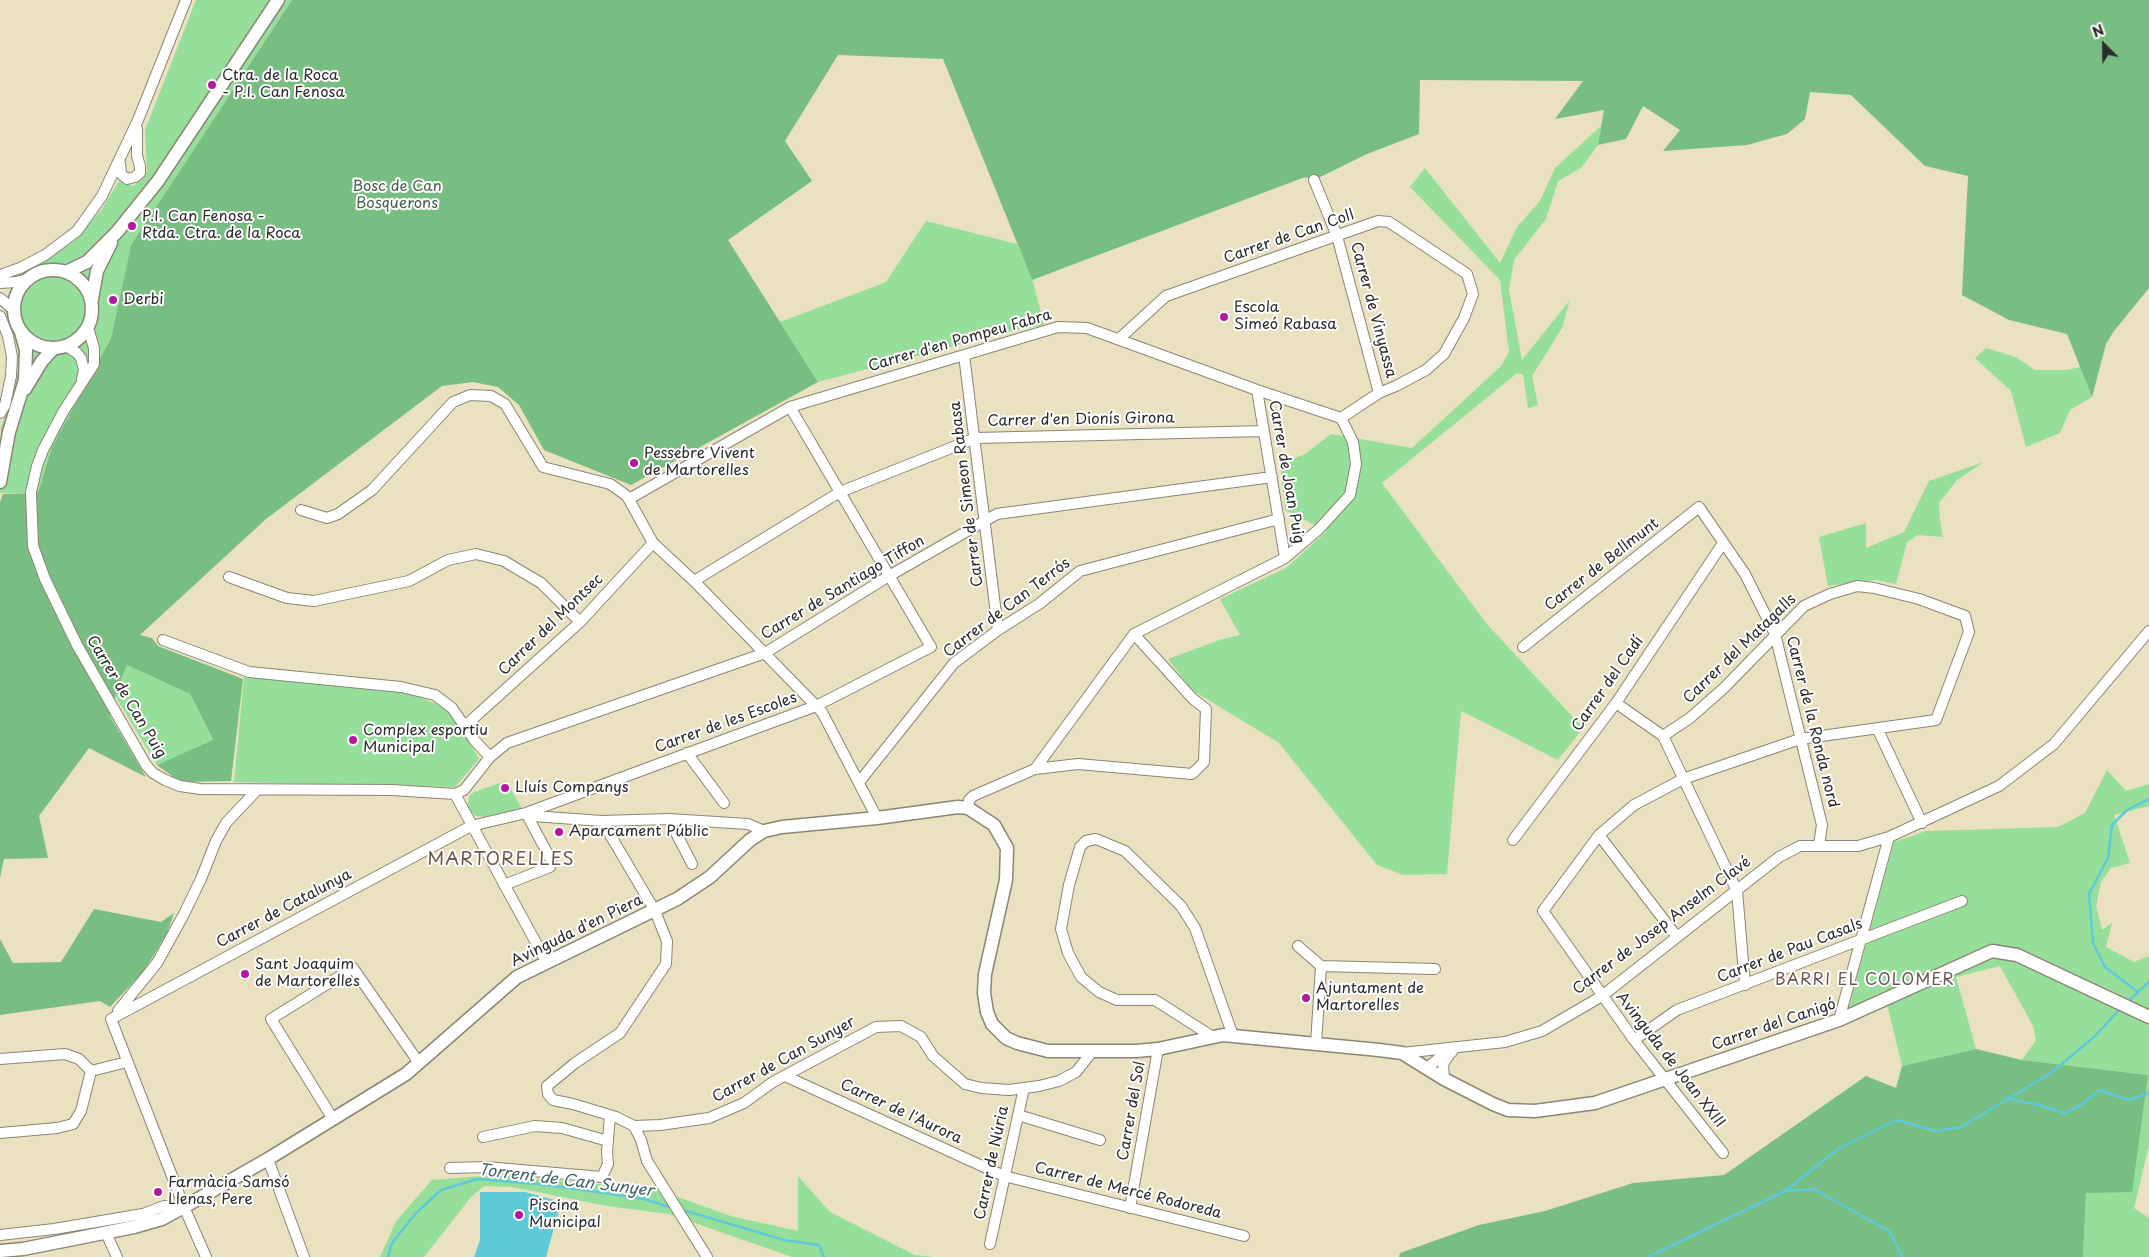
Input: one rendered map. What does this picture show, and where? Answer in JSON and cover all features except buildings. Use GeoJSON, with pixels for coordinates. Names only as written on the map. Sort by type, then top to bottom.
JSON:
{"type":"FeatureCollection","features":[{"type":"Feature","properties":{"kind":"street"},"geometry":{"type":"LineString","coordinates":[[0,275],[20,268],[45,255],[77,231],[102,196],[120,163],[186,0]]}},
{"type":"Feature","properties":{"kind":"street"},"geometry":{"type":"LineString","coordinates":[[0,283],[29,279],[45,272],[66,272],[87,262],[117,232],[158,181],[278,0]]}},
{"type":"Feature","properties":{"kind":"street"},"geometry":{"type":"LineString","coordinates":[[120,163],[121,174],[127,179],[135,178],[140,173],[136,140],[138,120]]}},
{"type":"Feature","properties":{"kind":"street","name":"Carrer de Vinyassa"},"geometry":{"type":"LineString","coordinates":[[1314,180],[1337,236],[1380,393]]}},
{"type":"Feature","properties":{"kind":"street","name":"Carrer de Can Coll"},"geometry":{"type":"LineString","coordinates":[[1119,339],[1166,296],[1378,221],[1388,222],[1466,274],[1473,294],[1464,318],[1444,354],[1426,370],[1380,393]]}},
{"type":"Feature","properties":{"kind":"street"},"geometry":{"type":"LineString","coordinates":[[19,398],[42,361],[60,347],[76,340],[88,328],[92,316],[92,300],[97,271],[117,232]]}},
{"type":"Feature","properties":{"kind":"street"},"geometry":{"type":"LineString","coordinates":[[66,272],[74,276],[85,286],[92,300]]}},
{"type":"Feature","properties":{"kind":"street"},"geometry":{"type":"LineString","coordinates":[[0,482],[9,432],[24,380],[26,350],[14,310],[18,292],[29,279]]}},
{"type":"Feature","properties":{"kind":"street"},"geometry":{"type":"LineString","coordinates":[[0,298],[14,310]]}},
{"type":"Feature","properties":{"kind":"street"},"geometry":{"type":"LineString","coordinates":[[0,316],[8,336],[12,357],[11,376],[4,405],[0,413]]}},
{"type":"Feature","properties":{"kind":"street","name":"Carrer d'en Pompeu Fabra"},"geometry":{"type":"LineString","coordinates":[[629,499],[790,407],[1058,327],[1087,328],[1257,390],[1341,418]]}},
{"type":"Feature","properties":{"kind":"street","name":"Carrer de Can Puig"},"geometry":{"type":"LineString","coordinates":[[88,328],[95,357],[94,364],[43,450],[31,492],[32,546],[44,579],[77,645],[146,765],[153,773],[180,786],[194,788],[392,790],[455,794]]}},
{"type":"Feature","properties":{"kind":"street"},"geometry":{"type":"LineString","coordinates":[[21,332],[34,343],[60,347]]}},
{"type":"Feature","properties":{"kind":"street","name":"Carrer de Can Puig"},"geometry":{"type":"LineString","coordinates":[[60,347],[77,353],[81,358],[84,370],[81,383]]}},
{"type":"Feature","properties":{"kind":"street","name":"Carrer de Simeon Rabasa"},"geometry":{"type":"LineString","coordinates":[[964,355],[976,438],[998,630]]}},
{"type":"Feature","properties":{"kind":"street","name":"Carrer de Joan Puig"},"geometry":{"type":"LineString","coordinates":[[1257,390],[1286,558]]}},
{"type":"Feature","properties":{"kind":"street"},"geometry":{"type":"LineString","coordinates":[[1035,769],[1134,634],[1286,558],[1320,529],[1350,495],[1356,464],[1354,442],[1341,418],[1380,393]]}},
{"type":"Feature","properties":{"kind":"street"},"geometry":{"type":"LineString","coordinates":[[300,510],[327,518],[338,514],[372,490],[453,402],[470,395],[491,396],[505,404],[543,467],[610,484],[629,499],[653,543],[694,581],[822,712],[877,818]]}},
{"type":"Feature","properties":{"kind":"street"},"geometry":{"type":"LineString","coordinates":[[790,407],[889,576]]}},
{"type":"Feature","properties":{"kind":"street","name":"Carrer d'en Dionís Girona"},"geometry":{"type":"LineString","coordinates":[[694,581],[840,492],[976,438],[1264,431]]}},
{"type":"Feature","properties":{"kind":"street","name":"Carrer de Santiago Tiffon"},"geometry":{"type":"LineString","coordinates":[[455,794],[464,790],[490,757],[507,743],[764,654],[889,576],[997,514],[1272,478]]}},
{"type":"Feature","properties":{"kind":"street","name":"Carrer de la Ronda nord"},"geometry":{"type":"LineString","coordinates":[[1699,507],[1745,574],[1775,634],[1822,825],[1819,845]]}},
{"type":"Feature","properties":{"kind":"street","name":"Carrer de Bellmunt"},"geometry":{"type":"LineString","coordinates":[[1523,647],[1699,507]]}},
{"type":"Feature","properties":{"kind":"street","name":"Carrer de Can Terrós"},"geometry":{"type":"LineString","coordinates":[[860,782],[954,663],[998,630],[1039,604],[1080,571],[1279,519]]}},
{"type":"Feature","properties":{"kind":"street","name":"Carrer del Montsec"},"geometry":{"type":"LineString","coordinates":[[466,726],[580,622],[653,543]]}},
{"type":"Feature","properties":{"kind":"street","name":"Carrer del Cadí"},"geometry":{"type":"LineString","coordinates":[[1513,840],[1616,703],[1723,543]]}},
{"type":"Feature","properties":{"kind":"street"},"geometry":{"type":"LineString","coordinates":[[229,577],[287,598],[314,601],[409,581],[448,560],[476,554],[504,562],[541,583],[580,622]]}},
{"type":"Feature","properties":{"kind":"street","name":"Carrer de les Escoles"},"geometry":{"type":"LineString","coordinates":[[526,813],[816,706],[931,647],[889,576]]}},
{"type":"Feature","properties":{"kind":"street","name":"Carrer del Matagalls"},"geometry":{"type":"LineString","coordinates":[[1663,736],[1690,718],[1710,700],[1804,606],[1830,594],[1857,586],[1874,588],[1919,599],[1965,616],[1970,632],[1936,720],[1878,730]]}},
{"type":"Feature","properties":{"kind":"street","name":"Carrer de Josep Anselm Clavé"},"geometry":{"type":"LineString","coordinates":[[968,808],[994,825],[1006,848],[1006,880],[985,974],[984,993],[987,1012],[992,1024],[1006,1038],[1016,1043],[1048,1051],[1136,1051],[1158,1049],[1223,1035],[1402,1053],[1504,1042],[1542,1031],[1602,996],[1779,858],[1800,846],[1858,846],[1889,837],[1999,786],[2054,744],[2149,630]]}},
{"type":"Feature","properties":{"kind":"street"},"geometry":{"type":"LineString","coordinates":[[968,808],[969,800],[973,796],[1035,769],[1078,764],[1192,774],[1204,762],[1206,709],[1193,699],[1134,634]]}},
{"type":"Feature","properties":{"kind":"street"},"geometry":{"type":"LineString","coordinates":[[163,640],[249,672],[401,687],[435,695],[452,708],[475,741],[490,757]]}},
{"type":"Feature","properties":{"kind":"street"},"geometry":{"type":"LineString","coordinates":[[1616,703],[1663,736],[1737,890],[1745,985]]}},
{"type":"Feature","properties":{"kind":"street"},"geometry":{"type":"LineString","coordinates":[[1677,937],[1598,835],[1634,806],[1682,779],[1800,739],[1878,730],[1922,823]]}},
{"type":"Feature","properties":{"kind":"street"},"geometry":{"type":"LineString","coordinates":[[687,753],[724,803]]}},
{"type":"Feature","properties":{"kind":"street"},"geometry":{"type":"LineString","coordinates":[[206,1257],[184,1207],[111,1018],[131,997],[157,963],[184,914],[201,879],[216,841],[226,823],[257,790]]}},
{"type":"Feature","properties":{"kind":"street"},"geometry":{"type":"LineString","coordinates":[[455,794],[547,963]]}},
{"type":"Feature","properties":{"kind":"street","name":"Avinguda d'en Piera"},"geometry":{"type":"LineString","coordinates":[[0,1251],[24,1253],[109,1233],[162,1219],[184,1207],[268,1159],[406,1074],[517,977],[678,900],[710,877],[750,840],[764,831],[782,827],[968,808]]}},
{"type":"Feature","properties":{"kind":"street"},"geometry":{"type":"LineString","coordinates":[[504,885],[550,866],[551,860],[526,813]]}},
{"type":"Feature","properties":{"kind":"street"},"geometry":{"type":"LineString","coordinates":[[471,826],[526,813],[533,816],[602,821],[669,819],[748,824],[764,831]]}},
{"type":"Feature","properties":{"kind":"street"},"geometry":{"type":"LineString","coordinates":[[669,819],[692,864]]}},
{"type":"Feature","properties":{"kind":"street"},"geometry":{"type":"LineString","coordinates":[[602,821],[655,911],[667,941],[666,964],[620,1033],[574,1063],[548,1086],[548,1094],[553,1100],[610,1115],[634,1126],[641,1140],[647,1162],[707,1257]]}},
{"type":"Feature","properties":{"kind":"street","name":"Carrer de Catalunya"},"geometry":{"type":"LineString","coordinates":[[111,1018],[471,826]]}},
{"type":"Feature","properties":{"kind":"street","name":"Avinguda de Joan XXIII"},"geometry":{"type":"LineString","coordinates":[[1598,835],[1542,911],[1634,1040],[1723,1153]]}},
{"type":"Feature","properties":{"kind":"street"},"geometry":{"type":"LineString","coordinates":[[1838,1020],[1889,837]]}},
{"type":"Feature","properties":{"kind":"street"},"geometry":{"type":"LineString","coordinates":[[1213,1037],[1155,1000],[1117,1000],[1099,992],[1081,977],[1068,953],[1061,929],[1077,855],[1080,847],[1086,840],[1096,839],[1125,851],[1180,906],[1195,928],[1234,1036]]}},
{"type":"Feature","properties":{"kind":"street","name":"Carrer de Pau Casals"},"geometry":{"type":"LineString","coordinates":[[1634,1040],[1677,1010],[1962,901]]}},
{"type":"Feature","properties":{"kind":"street"},"geometry":{"type":"LineString","coordinates":[[1298,946],[1321,966],[1435,969]]}},
{"type":"Feature","properties":{"kind":"street","name":"Carrer del Canigó"},"geometry":{"type":"LineString","coordinates":[[1402,1053],[1444,1079],[1508,1110],[1534,1111],[1595,1103],[1838,1020],[1992,951],[2017,955],[2149,1017]]}},
{"type":"Feature","properties":{"kind":"street"},"geometry":{"type":"LineString","coordinates":[[1316,1044],[1321,966]]}},
{"type":"Feature","properties":{"kind":"street"},"geometry":{"type":"LineString","coordinates":[[333,1119],[271,1019],[353,968],[419,1063]]}},
{"type":"Feature","properties":{"kind":"street","name":"Carrer de Can Sunyer"},"geometry":{"type":"LineString","coordinates":[[634,1126],[660,1125],[709,1118],[744,1103],[785,1076],[876,1027],[901,1026],[921,1037],[933,1056],[965,1084],[981,1088],[1009,1090],[1059,1081],[1076,1072],[1092,1052]]}},
{"type":"Feature","properties":{"kind":"street","name":"Carrer de Josep Anselm Clavé"},"geometry":{"type":"LineString","coordinates":[[1424,1067],[1444,1054],[1465,1047]]}},
{"type":"Feature","properties":{"kind":"street","name":"Carrer del Sol"},"geometry":{"type":"LineString","coordinates":[[1130,1208],[1158,1049]]}},
{"type":"Feature","properties":{"kind":"street"},"geometry":{"type":"LineString","coordinates":[[1424,1067],[1426,1057],[1435,1050]]}},
{"type":"Feature","properties":{"kind":"street"},"geometry":{"type":"LineString","coordinates":[[1444,1079],[1443,1064],[1451,1052]]}},
{"type":"Feature","properties":{"kind":"street"},"geometry":{"type":"LineString","coordinates":[[0,1059],[65,1054],[79,1059],[91,1071]]}},
{"type":"Feature","properties":{"kind":"street"},"geometry":{"type":"LineString","coordinates":[[91,1071],[127,1062]]}},
{"type":"Feature","properties":{"kind":"street"},"geometry":{"type":"LineString","coordinates":[[0,1133],[57,1128],[73,1124],[81,1111],[91,1071]]}},
{"type":"Feature","properties":{"kind":"street","name":"Carrer de l'Aurora"},"geometry":{"type":"LineString","coordinates":[[785,1076],[1004,1176]]}},
{"type":"Feature","properties":{"kind":"street","name":"Carrer de Núria"},"geometry":{"type":"LineString","coordinates":[[990,1244],[1024,1088]]}},
{"type":"Feature","properties":{"kind":"street"},"geometry":{"type":"LineString","coordinates":[[450,1168],[486,1167],[602,1177],[608,1164],[610,1115]]}},
{"type":"Feature","properties":{"kind":"street"},"geometry":{"type":"LineString","coordinates":[[1018,1115],[1100,1140]]}},
{"type":"Feature","properties":{"kind":"street"},"geometry":{"type":"LineString","coordinates":[[483,1137],[534,1126],[562,1128],[608,1141]]}},
{"type":"Feature","properties":{"kind":"street"},"geometry":{"type":"LineString","coordinates":[[268,1159],[304,1257]]}},
{"type":"Feature","properties":{"kind":"street","name":"Carrer de Mercé Rodoreda"},"geometry":{"type":"LineString","coordinates":[[1004,1176],[1244,1236]]}},
{"type":"Feature","properties":{"kind":"street","name":"Avinguda d'en Piera"},"geometry":{"type":"LineString","coordinates":[[0,1235],[54,1230],[124,1218],[143,1214],[164,1206],[184,1207]]}},
{"type":"Feature","properties":{"kind":"street"},"geometry":{"type":"LineString","coordinates":[[117,1257],[109,1233],[124,1218]]}},
{"type":"Feature","properties":{"kind":"green space"},"geometry":{"type":"Polygon","coordinates":[[[196,0],[292,0],[131,245],[111,338],[52,447],[38,493],[0,493],[1,427],[14,389],[20,362],[13,330],[4,309],[16,276],[35,267],[73,242],[102,209],[119,181],[134,186],[147,171],[145,130],[196,0]]]}},
{"type":"Feature","properties":{"kind":"green space","name":"Bosc de Can Bosquerons"},"geometry":{"type":"Polygon","coordinates":[[[292,0],[2149,0],[2149,288],[2114,331],[2106,344],[2092,397],[2067,334],[2009,320],[1962,295],[1968,176],[1925,166],[1851,95],[1810,92],[1805,119],[1787,134],[1747,145],[1663,151],[1680,130],[1643,106],[1626,139],[1598,145],[1604,110],[1555,119],[1583,81],[1420,80],[1419,134],[1367,154],[1314,180],[1305,177],[1032,280],[943,59],[838,55],[785,141],[812,181],[728,240],[818,382],[631,485],[544,450],[519,405],[498,387],[473,382],[442,386],[266,519],[140,635],[152,638],[158,646],[243,679],[231,781],[180,782],[157,765],[213,740],[190,694],[127,665],[117,690],[110,716],[146,777],[89,748],[39,816],[48,858],[4,859],[0,878],[0,502],[3,494],[38,493],[52,447],[111,338],[131,245],[292,0]]]}},
{"type":"Feature","properties":{"kind":"green space"},"geometry":{"type":"Polygon","coordinates":[[[1601,126],[1598,145],[1581,168],[1558,181],[1546,219],[1514,260],[1509,290],[1522,360],[1570,300],[1562,328],[1532,376],[1538,405],[1528,408],[1523,374],[1516,374],[1382,483],[1486,623],[1583,728],[1558,760],[1461,711],[1447,874],[1403,875],[1377,865],[1279,743],[1192,690],[1168,659],[1222,639],[1240,635],[1220,599],[1286,568],[1327,531],[1285,510],[1280,464],[1305,454],[1331,434],[1412,448],[1501,366],[1509,352],[1500,280],[1410,187],[1425,168],[1500,263],[1517,227],[1540,201],[1555,168],[1601,126]]]}},
{"type":"Feature","properties":{"kind":"green space"},"geometry":{"type":"Polygon","coordinates":[[[926,221],[1017,244],[1033,282],[1044,325],[1016,330],[818,382],[780,322],[886,282],[926,221]]]}},
{"type":"Feature","properties":{"kind":"green space"},"geometry":{"type":"Polygon","coordinates":[[[1986,348],[2016,357],[2035,370],[2067,370],[2080,367],[2092,397],[2070,410],[2060,433],[2026,447],[2011,391],[1975,358],[1986,348]]]}},
{"type":"Feature","properties":{"kind":"green space"},"geometry":{"type":"Polygon","coordinates":[[[1984,462],[1957,480],[1939,503],[1943,537],[1918,535],[1907,542],[1896,584],[1876,580],[1828,586],[1819,537],[1866,523],[1866,548],[1904,532],[1929,481],[1984,462]]]}},
{"type":"Feature","properties":{"kind":"green space"},"geometry":{"type":"Polygon","coordinates":[[[127,665],[190,694],[213,741],[157,765],[115,696],[127,665]]]}},
{"type":"Feature","properties":{"kind":"green space","name":"Complex esportiu Municipal"},"geometry":{"type":"Polygon","coordinates":[[[244,677],[410,693],[441,706],[457,720],[479,759],[455,787],[234,782],[244,677]]]}},
{"type":"Feature","properties":{"kind":"green space"},"geometry":{"type":"Polygon","coordinates":[[[2107,770],[2126,791],[2149,784],[2149,806],[2114,815],[2130,863],[2111,868],[2101,882],[2096,906],[2102,930],[2112,923],[2106,947],[2134,962],[2149,956],[2149,1145],[2134,1208],[2149,1218],[2149,1257],[2083,1257],[2086,1193],[2148,1075],[2022,1060],[2036,1040],[2033,1026],[2000,966],[1956,977],[1976,1049],[1902,1066],[1884,991],[1848,1010],[1894,842],[1926,831],[2058,827],[2085,813],[2107,770]]]}},
{"type":"Feature","properties":{"kind":"green space"},"geometry":{"type":"Polygon","coordinates":[[[506,781],[523,810],[485,817],[476,816],[471,812],[468,805],[469,796],[474,792],[506,781]]]}},
{"type":"Feature","properties":{"kind":"green space"},"geometry":{"type":"Polygon","coordinates":[[[94,909],[161,922],[174,913],[167,933],[144,971],[110,1007],[100,1001],[0,1015],[0,939],[13,963],[61,962],[94,909]]]}},
{"type":"Feature","properties":{"kind":"green space"},"geometry":{"type":"Polygon","coordinates":[[[1976,1049],[2022,1060],[2148,1075],[2132,1192],[2086,1193],[2083,1257],[1399,1257],[1400,1253],[1479,1225],[1545,1211],[1633,1183],[1724,1175],[1866,1076],[1896,1088],[1902,1066],[1976,1049]]]}},
{"type":"Feature","properties":{"kind":"green space"},"geometry":{"type":"Polygon","coordinates":[[[494,1175],[655,1189],[731,1216],[798,1231],[798,1176],[830,1212],[915,1255],[933,1257],[792,1257],[669,1214],[607,1206],[512,1187],[484,1186],[471,1197],[424,1257],[380,1257],[396,1221],[432,1180],[494,1175]]]}},
{"type":"Feature","properties":{"kind":"water","name":"Piscina Municipal"},"geometry":{"type":"Polygon","coordinates":[[[480,1192],[525,1192],[561,1202],[546,1257],[474,1257],[480,1240],[480,1192]]]}},
{"type":"Feature","properties":{"kind":"waterway"},"geometry":{"type":"LineString","coordinates":[[2138,992],[2105,967],[2093,943],[2089,894],[2108,858],[2112,825],[2127,810],[2149,799]]}},
{"type":"Feature","properties":{"kind":"waterway","name":"Torrent de Can Sunyer"},"geometry":{"type":"LineString","coordinates":[[2126,1003],[2149,982]]}},
{"type":"Feature","properties":{"kind":"waterway","name":"Torrent de Can Sunyer"},"geometry":{"type":"LineString","coordinates":[[1648,1257],[1785,1191],[1838,1149],[1896,1120],[1936,1131],[1961,1127],[2051,1073],[2095,1036],[2121,1008]]}},
{"type":"Feature","properties":{"kind":"waterway"},"geometry":{"type":"LineString","coordinates":[[2007,1098],[2064,1113],[2079,1106],[2100,1090],[2129,1100],[2149,1093]]}},
{"type":"Feature","properties":{"kind":"waterway","name":"Torrent de Can Sunyer"},"geometry":{"type":"LineString","coordinates":[[388,1257],[392,1243],[415,1214],[441,1190],[477,1179],[538,1184],[598,1192],[644,1199],[673,1208]]}},
{"type":"Feature","properties":{"kind":"waterway"},"geometry":{"type":"LineString","coordinates":[[1786,1191],[1813,1189],[1889,1231],[1902,1257]]}},
{"type":"Feature","properties":{"kind":"waterway","name":"Torrent de Can Sunyer"},"geometry":{"type":"LineString","coordinates":[[683,1210],[784,1240],[819,1245],[824,1257]]}},
{"type":"Feature","properties":{"kind":"place","name":"Ctra. de la Roca - P.I. Can Fenosa"},"geometry":{"type":"Point","coordinates":[212,85]}},
{"type":"Feature","properties":{"kind":"place","name":"P.I. Can Fenosa - Rtda. Ctra. de la Roca"},"geometry":{"type":"Point","coordinates":[132,226]}},
{"type":"Feature","properties":{"kind":"place","name":"Derbi"},"geometry":{"type":"Point","coordinates":[113,300]}},
{"type":"Feature","properties":{"kind":"place","name":"Escola Simeó Rabasa"},"geometry":{"type":"Point","coordinates":[1224,317]}},
{"type":"Feature","properties":{"kind":"place","name":"Pessebre Vivent de Martorelles"},"geometry":{"type":"Point","coordinates":[634,463]}},
{"type":"Feature","properties":{"kind":"place","name":"Complex esportiu Municipal"},"geometry":{"type":"Point","coordinates":[353,740]}},
{"type":"Feature","properties":{"kind":"place","name":"Lluís Companys"},"geometry":{"type":"Point","coordinates":[505,788]}},
{"type":"Feature","properties":{"kind":"place","name":"Aparcament Públic"},"geometry":{"type":"Point","coordinates":[559,832]}},
{"type":"Feature","properties":{"kind":"place","name":"Sant Joaquim de Martorelles"},"geometry":{"type":"Point","coordinates":[245,974]}},
{"type":"Feature","properties":{"kind":"place","name":"Ajuntament de Martorelles"},"geometry":{"type":"Point","coordinates":[1306,998]}},
{"type":"Feature","properties":{"kind":"place","name":"Farmàcia Samsó Llenas, Pere"},"geometry":{"type":"Point","coordinates":[158,1192]}},
{"type":"Feature","properties":{"kind":"place","name":"Piscina Municipal"},"geometry":{"type":"Point","coordinates":[519,1215]}},
{"type":"Feature","properties":{"kind":"district","name":"MARTORELLES"},"geometry":{"type":"Point","coordinates":[501,860]}},
{"type":"Feature","properties":{"kind":"district","name":"BARRI EL COLOMER"},"geometry":{"type":"Point","coordinates":[1865,981]}}]}
